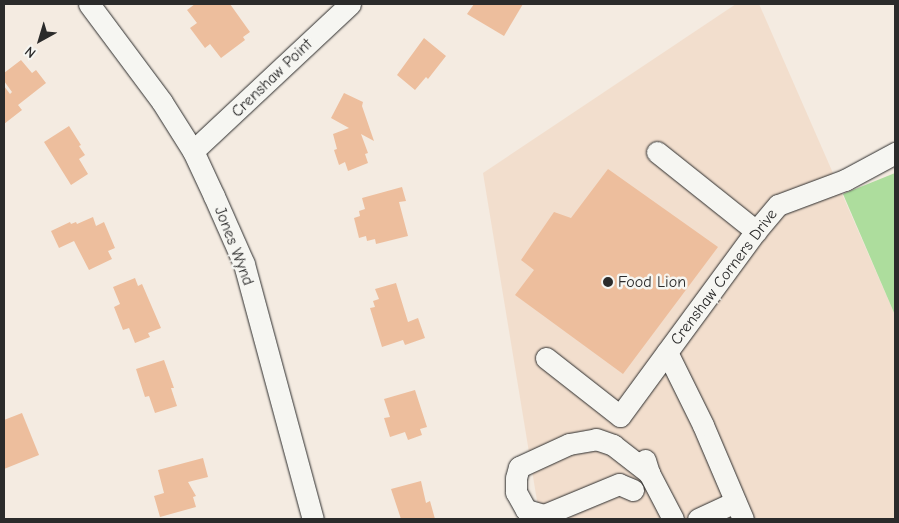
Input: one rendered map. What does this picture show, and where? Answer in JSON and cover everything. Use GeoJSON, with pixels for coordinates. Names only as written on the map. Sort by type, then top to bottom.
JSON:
{"type":"FeatureCollection","features":[{"type":"Feature","properties":{"kind":"street","name":"Jones Wynd"},"geometry":{"type":"LineString","coordinates":[[89,4],[162,102],[193,151],[244,264],[313,519]]}},
{"type":"Feature","properties":{"kind":"street","name":"Crenshaw Point"},"geometry":{"type":"LineString","coordinates":[[193,151],[350,4]]}},
{"type":"Feature","properties":{"kind":"street"},"geometry":{"type":"LineString","coordinates":[[657,152],[756,231]]}},
{"type":"Feature","properties":{"kind":"street","name":"Crenshaw Corners Drive"},"geometry":{"type":"LineString","coordinates":[[739,511],[703,425],[667,352],[756,231],[778,205],[845,180],[895,153]]}},
{"type":"Feature","properties":{"kind":"street"},"geometry":{"type":"LineString","coordinates":[[518,519],[510,506],[504,486],[508,468],[524,453],[571,431],[614,424],[667,352]]}},
{"type":"Feature","properties":{"kind":"street"},"geometry":{"type":"LineString","coordinates":[[546,358],[614,424],[625,442],[644,457],[652,478],[673,519]]}},
{"type":"Feature","properties":{"kind":"street"},"geometry":{"type":"LineString","coordinates":[[633,490],[619,484],[544,515],[526,510],[516,492],[516,478],[519,466],[569,444],[596,439],[613,445],[652,478]]}},
{"type":"Feature","properties":{"kind":"street"},"geometry":{"type":"LineString","coordinates":[[560,519],[633,490],[652,478]]}},
{"type":"Feature","properties":{"kind":"street"},"geometry":{"type":"LineString","coordinates":[[698,519],[739,511]]}},
{"type":"Feature","properties":{"kind":"shaded area"},"geometry":{"type":"Polygon","coordinates":[[[736,4],[759,4],[895,315],[895,519],[540,519],[483,173],[736,4]]]}},
{"type":"Feature","properties":{"kind":"green space"},"geometry":{"type":"Polygon","coordinates":[[[895,173],[895,315],[843,194],[895,173]]]}},
{"type":"Feature","properties":{"kind":"building"},"geometry":{"type":"Polygon","coordinates":[[[195,4],[230,4],[250,32],[243,37],[245,40],[221,58],[210,44],[205,48],[190,28],[197,23],[187,10],[195,4]]]}},
{"type":"Feature","properties":{"kind":"building"},"geometry":{"type":"Polygon","coordinates":[[[474,4],[523,4],[504,36],[467,14],[474,4]]]}},
{"type":"Feature","properties":{"kind":"building"},"geometry":{"type":"Polygon","coordinates":[[[424,38],[446,56],[428,79],[426,77],[415,90],[397,75],[424,38]]]}},
{"type":"Feature","properties":{"kind":"building"},"geometry":{"type":"Polygon","coordinates":[[[21,60],[32,73],[36,70],[46,83],[18,105],[22,110],[4,124],[4,86],[10,94],[12,92],[4,81],[4,73],[21,60]]]}},
{"type":"Feature","properties":{"kind":"building"},"geometry":{"type":"Polygon","coordinates":[[[344,93],[363,102],[362,106],[374,141],[361,134],[368,153],[365,154],[368,163],[348,171],[345,162],[339,165],[334,150],[337,149],[333,134],[349,128],[331,118],[344,93]]]}},
{"type":"Feature","properties":{"kind":"building"},"geometry":{"type":"Polygon","coordinates":[[[69,126],[85,155],[79,159],[88,174],[71,185],[44,142],[69,126]]]}},
{"type":"Feature","properties":{"kind":"building","name":"Food Lion"},"geometry":{"type":"Polygon","coordinates":[[[608,169],[718,247],[623,374],[515,295],[534,270],[521,260],[554,212],[571,218],[608,169]]]}},
{"type":"Feature","properties":{"kind":"building"},"geometry":{"type":"Polygon","coordinates":[[[402,187],[406,201],[399,202],[408,236],[376,244],[375,239],[367,241],[366,236],[359,238],[354,218],[360,216],[359,211],[365,209],[362,198],[402,187]]]}},
{"type":"Feature","properties":{"kind":"building"},"geometry":{"type":"Polygon","coordinates":[[[93,217],[96,226],[104,222],[115,248],[108,251],[112,259],[89,270],[74,241],[59,248],[51,231],[70,222],[71,224],[76,222],[77,224],[93,217]]]}},
{"type":"Feature","properties":{"kind":"building"},"geometry":{"type":"Polygon","coordinates":[[[135,278],[138,286],[142,284],[161,328],[148,333],[150,337],[135,343],[129,328],[123,330],[114,307],[120,304],[113,287],[135,278]]]}},
{"type":"Feature","properties":{"kind":"building"},"geometry":{"type":"Polygon","coordinates":[[[396,283],[408,322],[418,318],[425,338],[405,345],[403,340],[382,347],[370,308],[375,307],[373,301],[379,299],[375,289],[396,283]]]}},
{"type":"Feature","properties":{"kind":"building"},"geometry":{"type":"Polygon","coordinates":[[[164,360],[174,388],[171,388],[177,406],[155,413],[149,396],[145,397],[136,369],[164,360]]]}},
{"type":"Feature","properties":{"kind":"building"},"geometry":{"type":"Polygon","coordinates":[[[415,390],[427,427],[420,429],[422,435],[408,440],[405,432],[390,437],[384,418],[390,417],[384,399],[415,390]]]}},
{"type":"Feature","properties":{"kind":"building"},"geometry":{"type":"Polygon","coordinates":[[[22,413],[39,455],[4,469],[4,420],[22,413]]]}},
{"type":"Feature","properties":{"kind":"building"},"geometry":{"type":"Polygon","coordinates":[[[203,458],[208,477],[188,482],[196,496],[193,497],[196,507],[160,517],[154,496],[164,493],[158,470],[203,458]]]}},
{"type":"Feature","properties":{"kind":"building"},"geometry":{"type":"Polygon","coordinates":[[[421,481],[426,503],[430,501],[435,519],[401,519],[391,489],[421,481]]]}},
{"type":"Feature","properties":{"kind":"place","name":"Food Lion"},"geometry":{"type":"Point","coordinates":[608,282]}}]}
